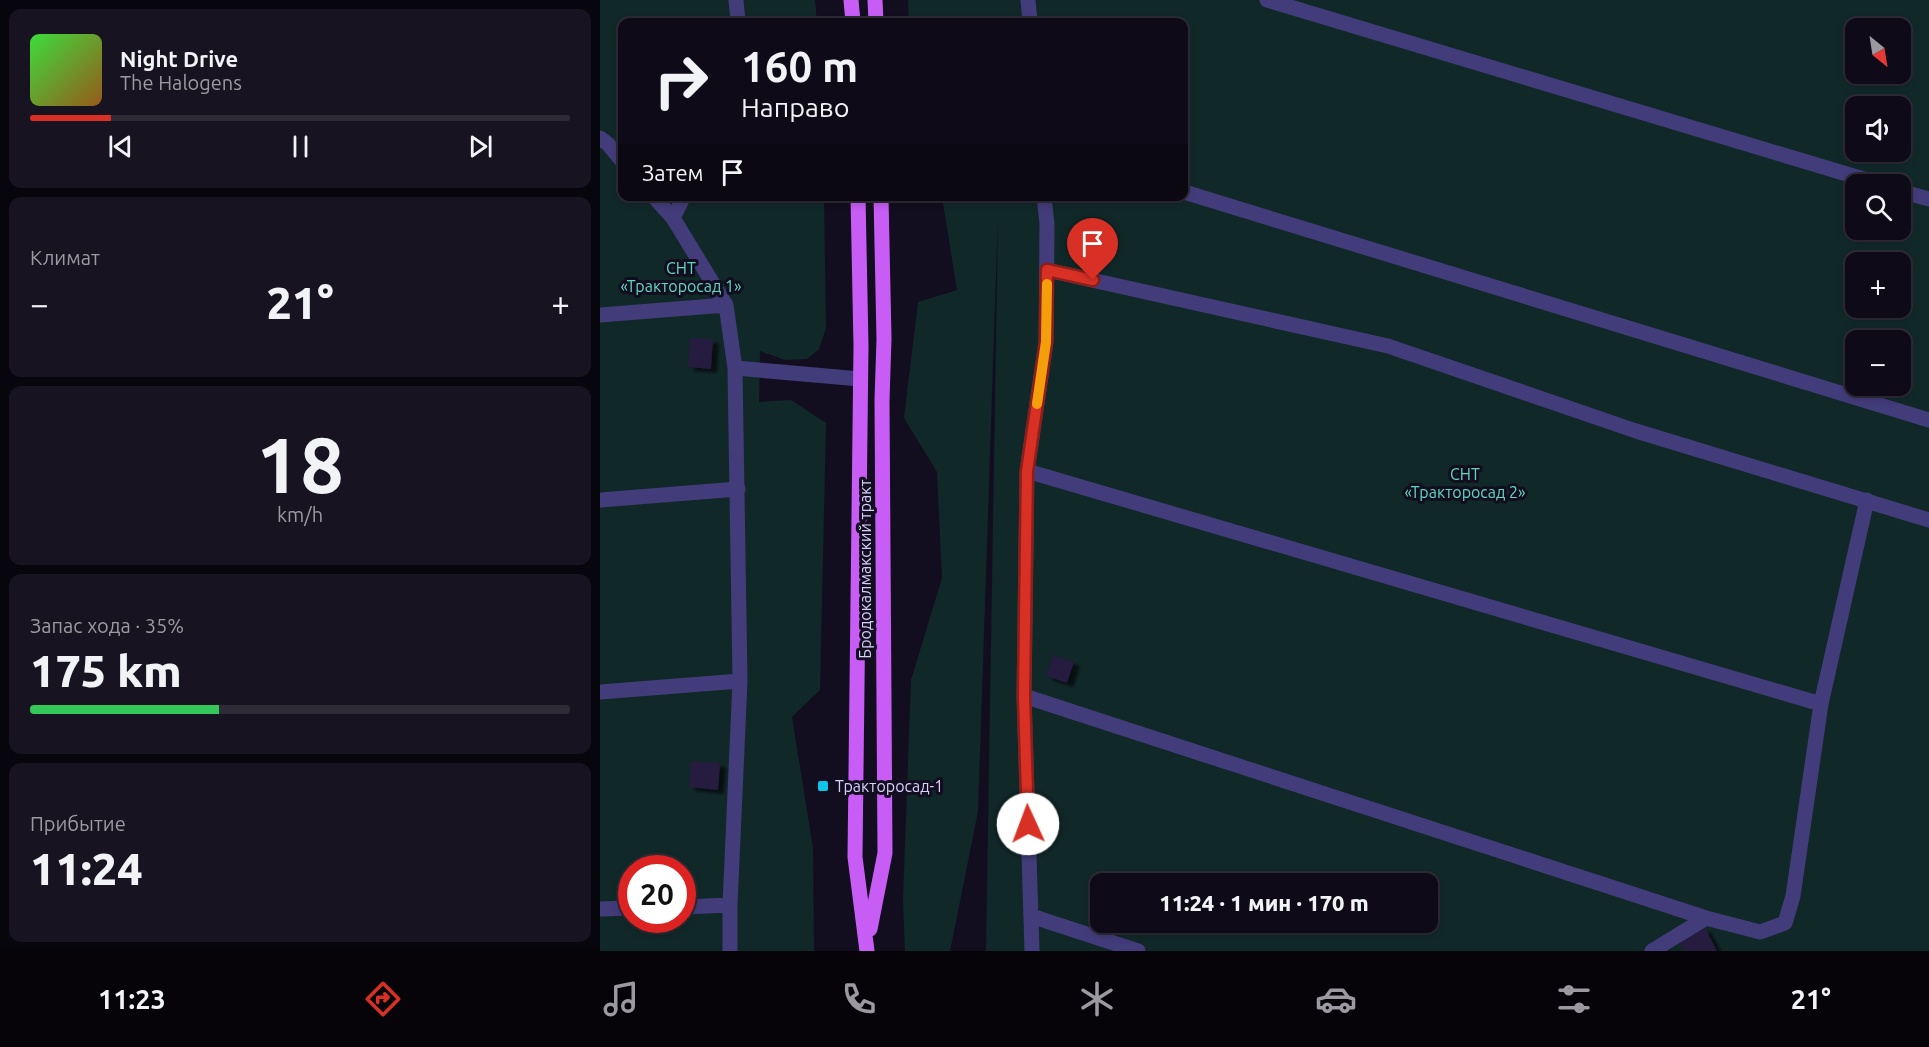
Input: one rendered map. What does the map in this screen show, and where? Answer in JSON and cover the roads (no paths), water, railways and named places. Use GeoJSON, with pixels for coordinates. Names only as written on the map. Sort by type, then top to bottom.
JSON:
{"type":"FeatureCollection","features":[{"type":"Feature","properties":{"kind":"main road"},"geometry":{"type":"LineString","coordinates":[[851,0],[853,18]]}},
{"type":"Feature","properties":{"kind":"main road"},"geometry":{"type":"LineString","coordinates":[[875,0],[876,18]]}},
{"type":"Feature","properties":{"kind":"main road","name":"Бродокалмакский тракт"},"geometry":{"type":"LineString","coordinates":[[858,201],[860,379],[855,846],[867,946]]}},
{"type":"Feature","properties":{"kind":"main road","name":"Бродокалмакский тракт"},"geometry":{"type":"LineString","coordinates":[[867,946],[885,853],[882,400],[884,339],[881,201]]}},
{"type":"Feature","properties":{"kind":"lane"},"geometry":{"type":"LineString","coordinates":[[736,0],[738,18]]}},
{"type":"Feature","properties":{"kind":"lane"},"geometry":{"type":"LineString","coordinates":[[1028,0],[1030,18]]}},
{"type":"Feature","properties":{"kind":"lane"},"geometry":{"type":"LineString","coordinates":[[1267,0],[1847,174]]}},
{"type":"Feature","properties":{"kind":"lane"},"geometry":{"type":"LineString","coordinates":[[600,138],[618,156]]}},
{"type":"Feature","properties":{"kind":"lane"},"geometry":{"type":"LineString","coordinates":[[1188,193],[1929,420]]}},
{"type":"Feature","properties":{"kind":"lane"},"geometry":{"type":"LineString","coordinates":[[1911,194],[1929,199]]}},
{"type":"Feature","properties":{"kind":"lane"},"geometry":{"type":"LineString","coordinates":[[658,201],[673,218],[726,305],[735,368],[740,681],[730,951]]}},
{"type":"Feature","properties":{"kind":"lane"},"geometry":{"type":"LineString","coordinates":[[673,218],[682,201]]}},
{"type":"Feature","properties":{"kind":"lane"},"geometry":{"type":"LineString","coordinates":[[1032,951],[1024,696],[1027,471],[1046,342],[1047,224],[1045,201]]}},
{"type":"Feature","properties":{"kind":"lane"},"geometry":{"type":"LineString","coordinates":[[1047,270],[1388,346],[1636,431],[1929,520]]}},
{"type":"Feature","properties":{"kind":"lane"},"geometry":{"type":"LineString","coordinates":[[600,315],[726,305]]}},
{"type":"Feature","properties":{"kind":"lane"},"geometry":{"type":"LineString","coordinates":[[735,368],[860,379]]}},
{"type":"Feature","properties":{"kind":"lane"},"geometry":{"type":"LineString","coordinates":[[1027,471],[1821,704]]}},
{"type":"Feature","properties":{"kind":"lane"},"geometry":{"type":"LineString","coordinates":[[600,500],[738,489]]}},
{"type":"Feature","properties":{"kind":"lane"},"geometry":{"type":"LineString","coordinates":[[1024,696],[1706,918],[1760,932],[1785,923],[1793,896],[1821,704],[1866,500]]}},
{"type":"Feature","properties":{"kind":"lane"},"geometry":{"type":"LineString","coordinates":[[600,692],[740,681]]}},
{"type":"Feature","properties":{"kind":"lane"},"geometry":{"type":"LineString","coordinates":[[696,906],[730,905]]}},
{"type":"Feature","properties":{"kind":"lane"},"geometry":{"type":"LineString","coordinates":[[600,909],[618,908]]}},
{"type":"Feature","properties":{"kind":"lane"},"geometry":{"type":"LineString","coordinates":[[1031,916],[1138,951]]}},
{"type":"Feature","properties":{"kind":"lane"},"geometry":{"type":"LineString","coordinates":[[1652,951],[1706,918]]}},
{"type":"Feature","properties":{"kind":"place","name":"Тракторосад-1"},"geometry":{"type":"Point","coordinates":[823,786]}},
{"type":"Feature","properties":{"kind":"park label","name":"СНТ «Тракторосад 1»"},"geometry":{"type":"Point","coordinates":[681,277]}},
{"type":"Feature","properties":{"kind":"park label","name":"СНТ «Тракторосад 2»"},"geometry":{"type":"Point","coordinates":[1465,483]}}]}
